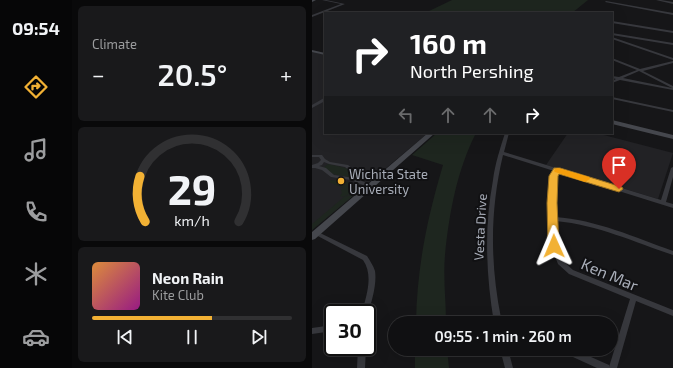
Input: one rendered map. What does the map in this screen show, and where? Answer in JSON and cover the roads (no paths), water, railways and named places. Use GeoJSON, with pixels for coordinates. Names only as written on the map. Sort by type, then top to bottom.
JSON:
{"type":"FeatureCollection","features":[{"type":"Feature","properties":{"kind":"street"},"geometry":{"type":"LineString","coordinates":[[312,16],[344,4],[323,0]]}},
{"type":"Feature","properties":{"kind":"street"},"geometry":{"type":"LineString","coordinates":[[657,0],[673,3]]}},
{"type":"Feature","properties":{"kind":"street"},"geometry":{"type":"LineString","coordinates":[[606,2],[673,14]]}},
{"type":"Feature","properties":{"kind":"street"},"geometry":{"type":"LineString","coordinates":[[613,22],[673,32]]}},
{"type":"Feature","properties":{"kind":"street"},"geometry":{"type":"LineString","coordinates":[[613,34],[673,44]]}},
{"type":"Feature","properties":{"kind":"street"},"geometry":{"type":"LineString","coordinates":[[613,38],[673,61]]}},
{"type":"Feature","properties":{"kind":"street"},"geometry":{"type":"LineString","coordinates":[[312,49],[324,53]]}},
{"type":"Feature","properties":{"kind":"street"},"geometry":{"type":"LineString","coordinates":[[613,59],[641,70],[673,88]]}},
{"type":"Feature","properties":{"kind":"street"},"geometry":{"type":"LineString","coordinates":[[613,82],[641,70],[673,61]]}},
{"type":"Feature","properties":{"kind":"street"},"geometry":{"type":"LineString","coordinates":[[613,77],[673,88]]}},
{"type":"Feature","properties":{"kind":"street"},"geometry":{"type":"LineString","coordinates":[[312,103],[324,97]]}},
{"type":"Feature","properties":{"kind":"street"},"geometry":{"type":"LineString","coordinates":[[613,98],[673,111]]}},
{"type":"Feature","properties":{"kind":"street"},"geometry":{"type":"LineString","coordinates":[[312,106],[324,100]]}},
{"type":"Feature","properties":{"kind":"street"},"geometry":{"type":"LineString","coordinates":[[613,122],[673,137]]}},
{"type":"Feature","properties":{"kind":"street"},"geometry":{"type":"LineString","coordinates":[[368,304],[373,270],[370,263],[359,254],[314,235],[431,134]]}},
{"type":"Feature","properties":{"kind":"street","name":"Vesta Drive"},"geometry":{"type":"LineString","coordinates":[[497,316],[490,268],[490,228],[496,172],[507,134]]}},
{"type":"Feature","properties":{"kind":"street"},"geometry":{"type":"LineString","coordinates":[[501,154],[673,206]]}},
{"type":"Feature","properties":{"kind":"street"},"geometry":{"type":"LineString","coordinates":[[312,156],[320,156],[323,160],[329,163],[346,166],[373,184]]}},
{"type":"Feature","properties":{"kind":"street"},"geometry":{"type":"LineString","coordinates":[[314,167],[323,160]]}},
{"type":"Feature","properties":{"kind":"street"},"geometry":{"type":"LineString","coordinates":[[314,167],[324,169],[333,176],[373,184]]}},
{"type":"Feature","properties":{"kind":"street"},"geometry":{"type":"LineString","coordinates":[[663,203],[673,169]]}},
{"type":"Feature","properties":{"kind":"street","name":"Ken Mar"},"geometry":{"type":"LineString","coordinates":[[557,170],[553,176],[552,203],[554,246],[560,262],[571,272],[673,314]]}},
{"type":"Feature","properties":{"kind":"street"},"geometry":{"type":"LineString","coordinates":[[553,219],[570,220],[592,225],[673,253]]}},
{"type":"Feature","properties":{"kind":"street"},"geometry":{"type":"LineString","coordinates":[[613,368],[634,298]]}},
{"type":"Feature","properties":{"kind":"street"},"geometry":{"type":"LineString","coordinates":[[312,331],[324,329]]}},
{"type":"Feature","properties":{"kind":"street"},"geometry":{"type":"LineString","coordinates":[[361,368],[362,356]]}},
{"type":"Feature","properties":{"kind":"street"},"geometry":{"type":"LineString","coordinates":[[506,356],[509,368]]}},
{"type":"Feature","properties":{"kind":"street"},"geometry":{"type":"LineString","coordinates":[[580,356],[606,368]]}},
{"type":"Feature","properties":{"kind":"place","name":"Wichita State University"},"geometry":{"type":"Point","coordinates":[341,181]}}]}
